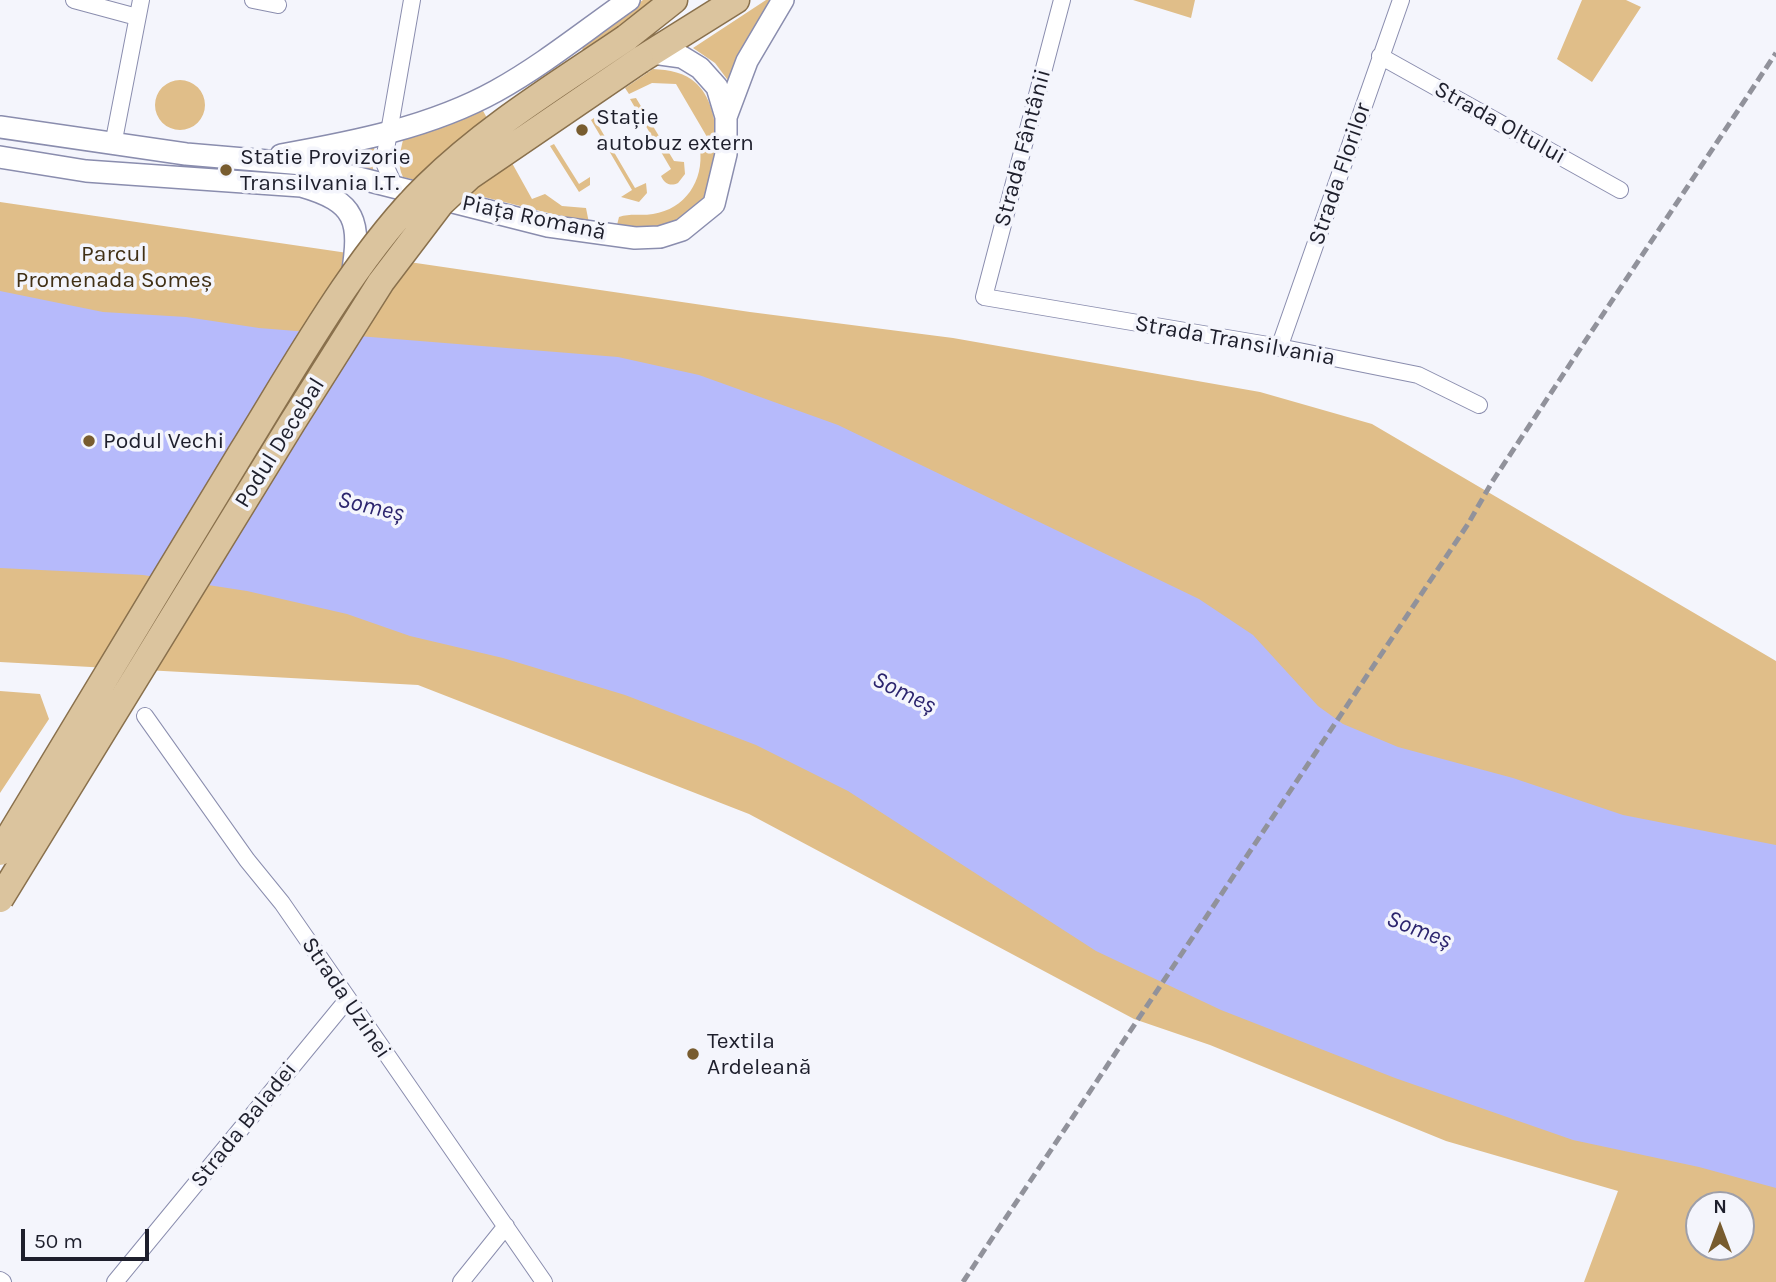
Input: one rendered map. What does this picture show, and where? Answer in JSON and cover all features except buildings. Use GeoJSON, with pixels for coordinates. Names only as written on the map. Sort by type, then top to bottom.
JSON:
{"type":"FeatureCollection","features":[{"type":"Feature","properties":{"kind":"main road","name":"Podul Decebal"},"geometry":{"type":"LineString","coordinates":[[0,852],[271,406],[351,281],[393,223],[426,187],[488,131],[626,38],[674,0]]}},
{"type":"Feature","properties":{"kind":"main road"},"geometry":{"type":"LineString","coordinates":[[647,56],[736,0]]}},
{"type":"Feature","properties":{"kind":"main road","name":"Podul Decebal"},"geometry":{"type":"LineString","coordinates":[[0,899],[299,411],[381,282],[440,203],[470,176],[647,56]]}},
{"type":"Feature","properties":{"kind":"street"},"geometry":{"type":"LineString","coordinates":[[74,0],[137,17]]}},
{"type":"Feature","properties":{"kind":"street"},"geometry":{"type":"LineString","coordinates":[[113,145],[141,0]]}},
{"type":"Feature","properties":{"kind":"street"},"geometry":{"type":"LineString","coordinates":[[253,0],[278,5]]}},
{"type":"Feature","properties":{"kind":"street"},"geometry":{"type":"LineString","coordinates":[[394,185],[385,165],[412,0]]}},
{"type":"Feature","properties":{"kind":"street","name":"Piața Romană"},"geometry":{"type":"LineString","coordinates":[[260,159],[351,143],[390,132],[496,91],[629,0]]}},
{"type":"Feature","properties":{"kind":"street","name":"Piața Romană"},"geometry":{"type":"LineString","coordinates":[[726,117],[747,61],[783,0]]}},
{"type":"Feature","properties":{"kind":"street","name":"Strada Fântânii"},"geometry":{"type":"LineString","coordinates":[[984,297],[1062,0]]}},
{"type":"Feature","properties":{"kind":"street","name":"Strada Florilor"},"geometry":{"type":"LineString","coordinates":[[1279,348],[1401,0]]}},
{"type":"Feature","properties":{"kind":"street","name":"Piața Romană"},"geometry":{"type":"LineString","coordinates":[[0,127],[113,145],[316,166],[548,226],[624,237],[660,237],[682,230],[714,204],[726,154],[726,117],[717,87],[700,68],[682,57],[647,56]]}},
{"type":"Feature","properties":{"kind":"street","name":"Strada Oltului"},"geometry":{"type":"LineString","coordinates":[[1380,56],[1620,190]]}},
{"type":"Feature","properties":{"kind":"street","name":"Podul Decebal"},"geometry":{"type":"LineString","coordinates":[[0,157],[86,171],[301,186],[331,195],[349,209],[358,240],[351,281]]}},
{"type":"Feature","properties":{"kind":"street","name":"Strada Transilvania"},"geometry":{"type":"LineString","coordinates":[[984,297],[1418,375],[1479,405]]}},
{"type":"Feature","properties":{"kind":"street","name":"Strada Uzinei"},"geometry":{"type":"LineString","coordinates":[[145,716],[247,860],[282,903],[544,1282]]}},
{"type":"Feature","properties":{"kind":"street","name":"Strada Baladei"},"geometry":{"type":"LineString","coordinates":[[115,1282],[347,1000]]}},
{"type":"Feature","properties":{"kind":"street"},"geometry":{"type":"LineString","coordinates":[[461,1282],[506,1226]]}},
{"type":"Feature","properties":{"kind":"green space"},"geometry":{"type":"Polygon","coordinates":[[[643,0],[661,0],[582,54],[583,42],[643,0]]]}},
{"type":"Feature","properties":{"kind":"green space"},"geometry":{"type":"Polygon","coordinates":[[[766,0],[770,0],[730,83],[715,63],[693,48],[766,0]]]}},
{"type":"Feature","properties":{"kind":"green space"},"geometry":{"type":"Polygon","coordinates":[[[1133,0],[1195,0],[1191,18],[1133,0]]]}},
{"type":"Feature","properties":{"kind":"green space"},"geometry":{"type":"Polygon","coordinates":[[[1582,0],[1626,0],[1641,7],[1592,82],[1557,59],[1582,0]]]}},
{"type":"Feature","properties":{"kind":"green space"},"geometry":{"type":"Polygon","coordinates":[[[653,69],[682,74],[697,84],[707,97],[716,134],[716,155],[707,194],[697,210],[677,225],[643,229],[617,225],[619,217],[653,214],[683,200],[690,192],[699,172],[700,149],[710,142],[676,84],[652,83],[629,94],[625,88],[653,69]]]}},
{"type":"Feature","properties":{"kind":"green space"},"geometry":{"type":"Polygon","coordinates":[[[180,80],[198,87],[205,105],[198,123],[180,130],[162,123],[155,105],[162,87],[180,80]]]}},
{"type":"Feature","properties":{"kind":"green space"},"geometry":{"type":"Polygon","coordinates":[[[636,98],[674,161],[684,162],[685,174],[678,183],[668,184],[661,176],[671,169],[630,99],[636,98]]]}},
{"type":"Feature","properties":{"kind":"green space"},"geometry":{"type":"Polygon","coordinates":[[[475,107],[482,109],[532,199],[545,194],[562,206],[586,208],[589,223],[403,177],[400,154],[403,140],[475,107]]]}},
{"type":"Feature","properties":{"kind":"green space"},"geometry":{"type":"Polygon","coordinates":[[[594,118],[635,188],[646,183],[647,193],[639,202],[621,197],[632,190],[591,120],[594,118]]]}},
{"type":"Feature","properties":{"kind":"green space"},"geometry":{"type":"Polygon","coordinates":[[[375,143],[372,165],[375,175],[315,160],[375,143]]]}},
{"type":"Feature","properties":{"kind":"green space"},"geometry":{"type":"Polygon","coordinates":[[[554,144],[579,184],[590,177],[590,185],[579,192],[550,146],[554,144]]]}},
{"type":"Feature","properties":{"kind":"green space","name":"Parcul Promenada Someș"},"geometry":{"type":"Polygon","coordinates":[[[0,202],[750,312],[953,338],[1260,392],[1372,424],[1776,661],[1776,1282],[1584,1282],[1618,1191],[1446,1141],[1210,1045],[1134,1019],[749,814],[418,685],[0,662],[0,202]]]}},
{"type":"Feature","properties":{"kind":"green space"},"geometry":{"type":"Polygon","coordinates":[[[0,691],[40,694],[49,719],[0,793],[0,691]]]}},
{"type":"Feature","properties":{"kind":"water","name":"Someș"},"geometry":{"type":"Polygon","coordinates":[[[0,291],[103,312],[186,317],[259,328],[618,357],[699,375],[838,425],[1199,599],[1253,635],[1318,706],[1343,724],[1398,747],[1513,778],[1623,815],[1776,845],[1776,1188],[1699,1167],[1573,1140],[1395,1078],[1221,1010],[1096,951],[848,791],[756,745],[625,695],[503,658],[410,636],[347,614],[247,591],[143,575],[0,568],[0,291]]]}},
{"type":"Feature","properties":{"kind":"railway"},"geometry":{"type":"LineString","coordinates":[[963,1282],[1468,524],[1492,482],[1776,53]]}},
{"type":"Feature","properties":{"kind":"place","name":"Stație autobuz extern"},"geometry":{"type":"Point","coordinates":[582,130]}},
{"type":"Feature","properties":{"kind":"place","name":"Statie Provizorie Transilvania I.T."},"geometry":{"type":"Point","coordinates":[226,170]}},
{"type":"Feature","properties":{"kind":"place","name":"Podul Vechi"},"geometry":{"type":"Point","coordinates":[89,441]}},
{"type":"Feature","properties":{"kind":"place","name":"Textila Ardeleană"},"geometry":{"type":"Point","coordinates":[693,1054]}}]}
